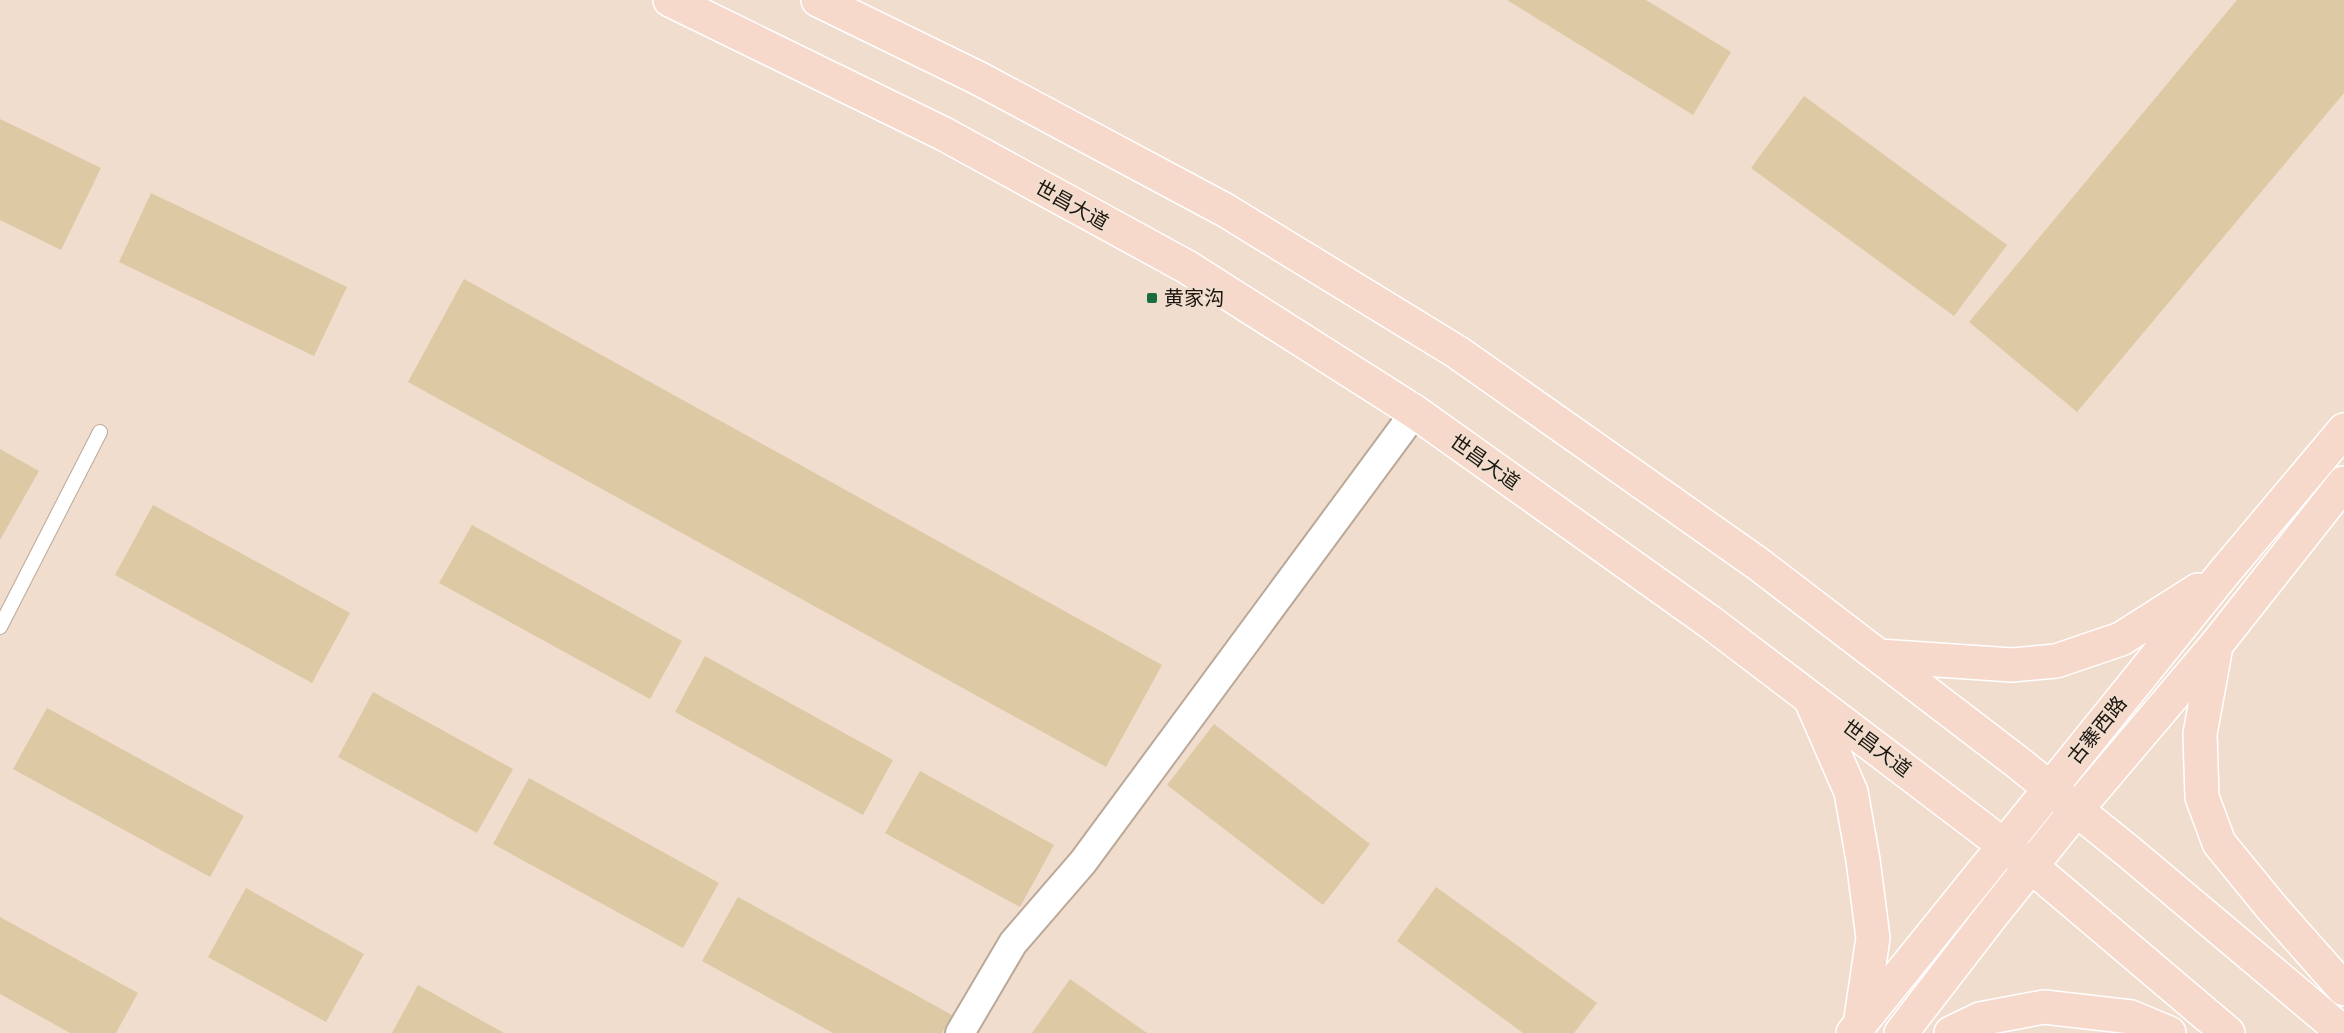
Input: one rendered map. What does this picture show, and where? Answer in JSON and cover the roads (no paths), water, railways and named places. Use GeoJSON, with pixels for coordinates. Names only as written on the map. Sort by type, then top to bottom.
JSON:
{"type":"FeatureCollection","features":[{"type":"Feature","properties":{"kind":"main road","name":"世昌大道"},"geometry":{"type":"LineString","coordinates":[[670,0],[944,134],[1187,267],[1415,412],[1710,622],[2005,846],[2228,1033]]}},
{"type":"Feature","properties":{"kind":"main road"},"geometry":{"type":"LineString","coordinates":[[818,0],[978,78],[1225,210],[1457,352],[1757,563],[1879,656],[2077,809],[2344,1033]]}},
{"type":"Feature","properties":{"kind":"main road","name":"古寨西路"},"geometry":{"type":"LineString","coordinates":[[1857,1029],[2223,574],[2344,430]]}},
{"type":"Feature","properties":{"kind":"main road","name":"古寨西路"},"geometry":{"type":"LineString","coordinates":[[1902,1033],[2031,866],[2216,645],[2344,483]]}},
{"type":"Feature","properties":{"kind":"main road"},"geometry":{"type":"LineString","coordinates":[[1879,656],[2012,665],[2056,661],[2121,639],[2223,574]]}},
{"type":"Feature","properties":{"kind":"main road"},"geometry":{"type":"LineString","coordinates":[[2216,645],[2200,734],[2202,797],[2218,843],[2344,989]]}},
{"type":"Feature","properties":{"kind":"main road"},"geometry":{"type":"LineString","coordinates":[[1809,697],[1851,792],[1863,860],[1873,938],[1857,1029]]}},
{"type":"Feature","properties":{"kind":"main road"},"geometry":{"type":"LineString","coordinates":[[1951,1033],[1980,1019],[2044,1007],[2131,1017],[2169,1033]]}},
{"type":"Feature","properties":{"kind":"street"},"geometry":{"type":"LineString","coordinates":[[960,1033],[1013,943],[1083,862],[1415,412]]}},
{"type":"Feature","properties":{"kind":"lane"},"geometry":{"type":"LineString","coordinates":[[0,627],[100,432]]}},
{"type":"Feature","properties":{"kind":"place","name":"黄家沟"},"geometry":{"type":"Point","coordinates":[1152,298]}}]}
